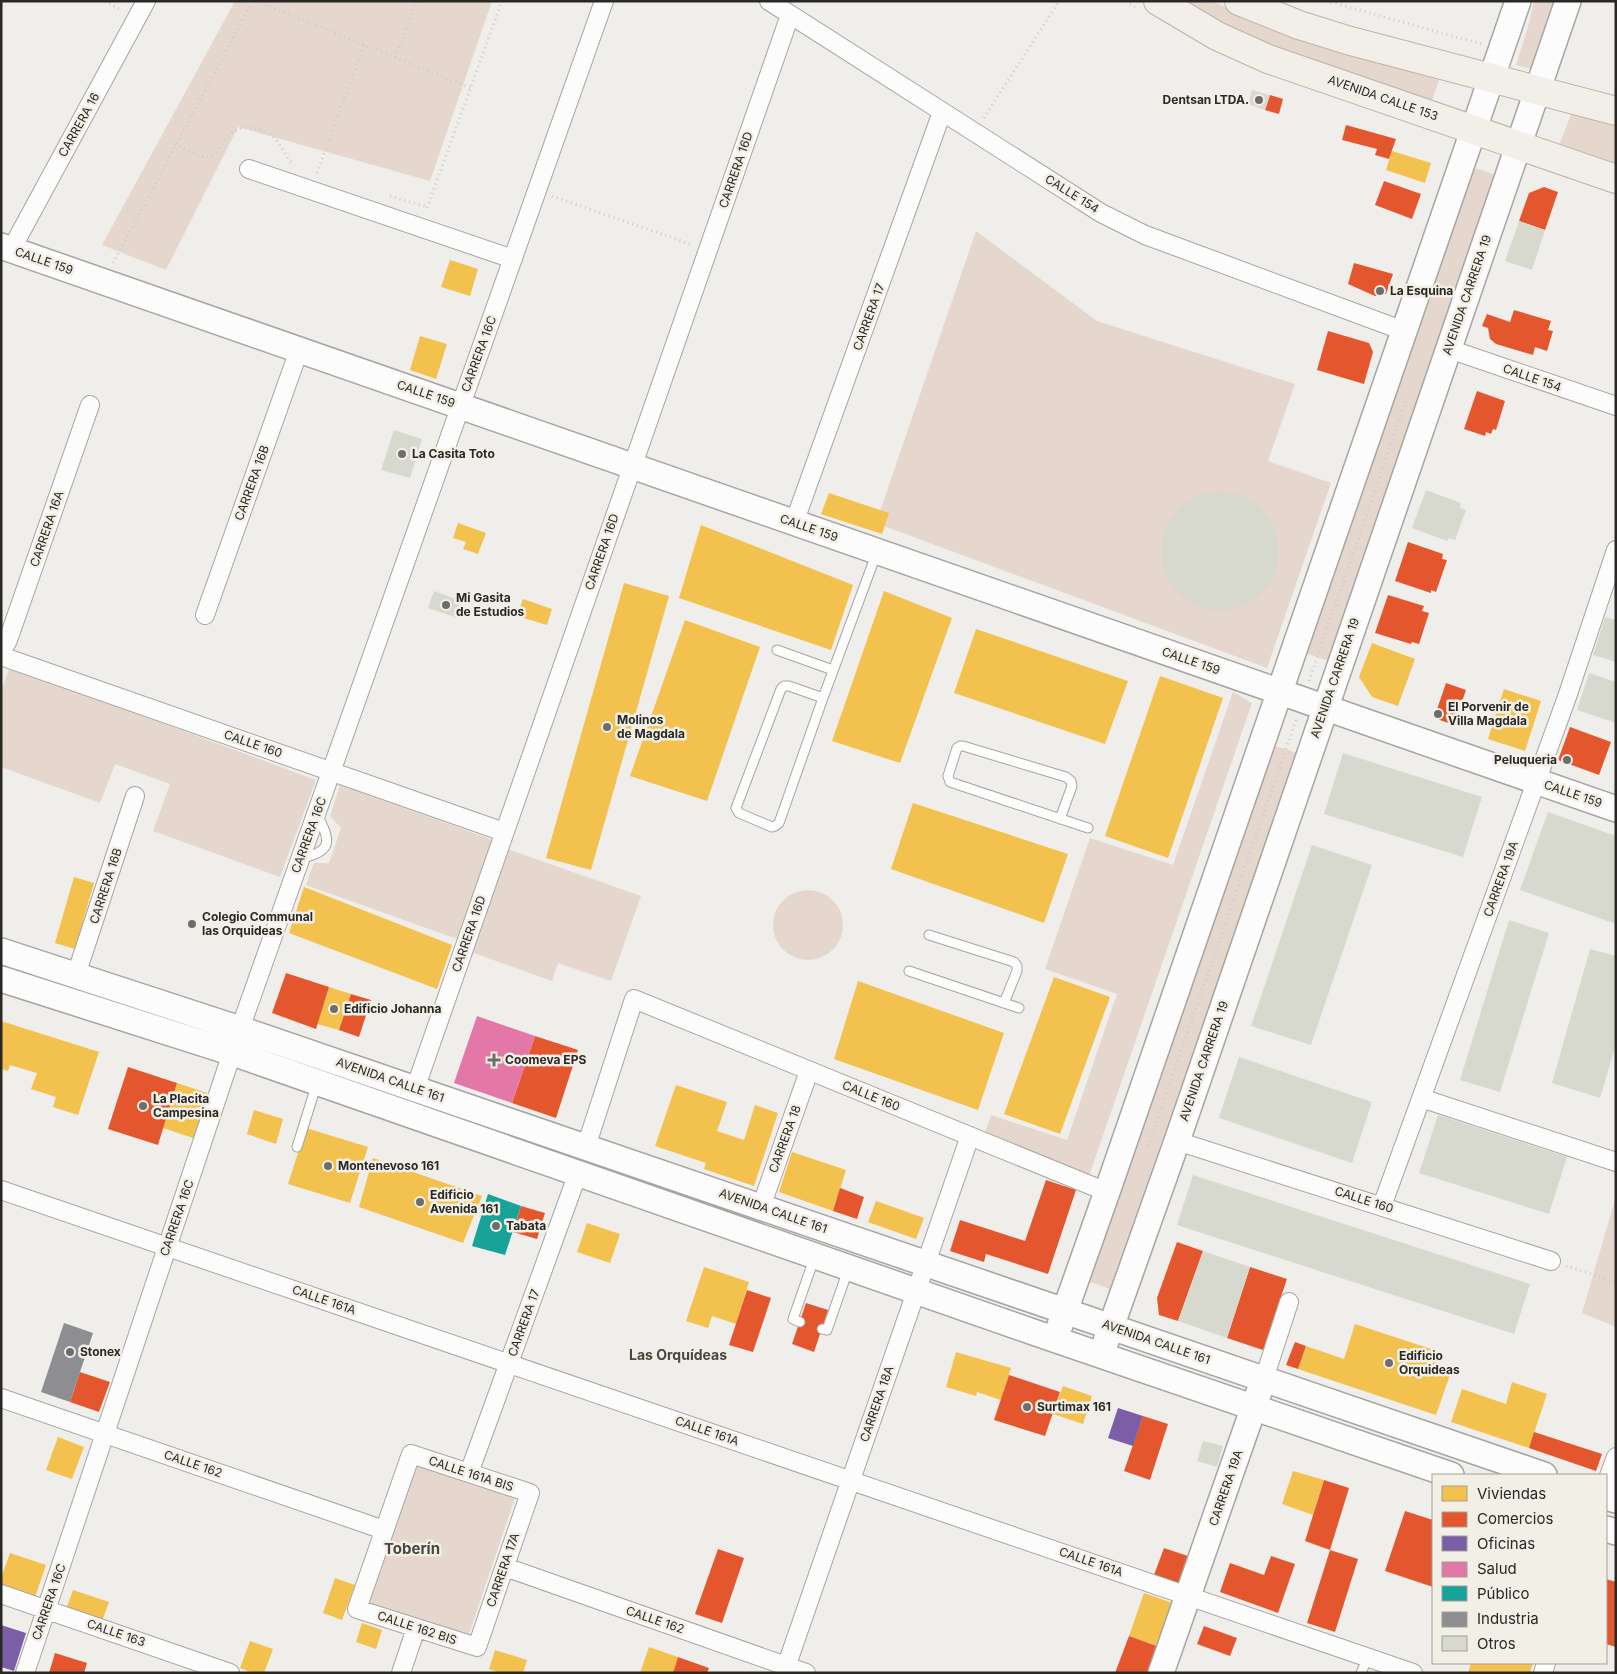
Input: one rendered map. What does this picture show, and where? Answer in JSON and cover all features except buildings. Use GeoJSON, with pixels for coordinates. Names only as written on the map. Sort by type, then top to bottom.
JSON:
{"type":"FeatureCollection","features":[{"type":"Feature","properties":{"kind":"main road","name":"AVENIDA CALLE 153"},"geometry":{"type":"LineString","coordinates":[[1158,1],[1216,36],[1260,56],[1616,179]]}},
{"type":"Feature","properties":{"kind":"main road"},"geometry":{"type":"LineString","coordinates":[[1238,1],[1299,25],[1347,40],[1616,111]]}},
{"type":"Feature","properties":{"kind":"main road"},"geometry":{"type":"LineString","coordinates":[[1054,1339],[1107,1192],[1518,1]]}},
{"type":"Feature","properties":{"kind":"main road","name":"AVENIDA CARRERA 19"},"geometry":{"type":"LineString","coordinates":[[1101,1355],[1177,1141],[1314,704],[1449,349],[1568,1]]}},
{"type":"Feature","properties":{"kind":"main road","name":"CALLE 159"},"geometry":{"type":"LineString","coordinates":[[6,248],[1616,809]]}},
{"type":"Feature","properties":{"kind":"main road","name":"AVENIDA CALLE 161"},"geometry":{"type":"LineString","coordinates":[[1,951],[240,1029],[1541,1474]]}},
{"type":"Feature","properties":{"kind":"main road"},"geometry":{"type":"LineString","coordinates":[[1,979],[233,1053],[848,1268],[1448,1474]]}},
{"type":"Feature","properties":{"kind":"main road","name":"CARRERA 19A"},"geometry":{"type":"LineString","coordinates":[[1161,1673],[1264,1379]]}},
{"type":"Feature","properties":{"kind":"street","name":"CARRERA 16"},"geometry":{"type":"LineString","coordinates":[[6,248],[146,1]]}},
{"type":"Feature","properties":{"kind":"street","name":"CARRERA 16C"},"geometry":{"type":"LineString","coordinates":[[25,1673],[240,1029],[604,1]]}},
{"type":"Feature","properties":{"kind":"street","name":"CALLE 154"},"geometry":{"type":"LineString","coordinates":[[769,1],[1102,213],[1145,236],[1404,331]]}},
{"type":"Feature","properties":{"kind":"street","name":"CARRERA 16D"},"geometry":{"type":"LineString","coordinates":[[415,1089],[790,15]]}},
{"type":"Feature","properties":{"kind":"street","name":"CARRERA 17"},"geometry":{"type":"LineString","coordinates":[[794,522],[942,112]]}},
{"type":"Feature","properties":{"kind":"street"},"geometry":{"type":"LineString","coordinates":[[249,169],[513,259]]}},
{"type":"Feature","properties":{"kind":"street","name":"CALLE 154"},"geometry":{"type":"LineString","coordinates":[[1449,349],[1616,406]]}},
{"type":"Feature","properties":{"kind":"street","name":"CARRERA 16B"},"geometry":{"type":"LineString","coordinates":[[205,615],[299,350]]}},
{"type":"Feature","properties":{"kind":"street","name":"CARRERA 16A"},"geometry":{"type":"LineString","coordinates":[[1,654],[8,640],[90,404]]}},
{"type":"Feature","properties":{"kind":"street","name":"CARRERA 19A"},"geometry":{"type":"LineString","coordinates":[[1382,1206],[1567,698],[1616,550]]}},
{"type":"Feature","properties":{"kind":"street","name":"CALLE 160"},"geometry":{"type":"LineString","coordinates":[[1,654],[504,832]]}},
{"type":"Feature","properties":{"kind":"street","name":"CARRERA 16B"},"geometry":{"type":"LineString","coordinates":[[76,975],[135,796]]}},
{"type":"Feature","properties":{"kind":"street","name":"CALLE 160"},"geometry":{"type":"LineString","coordinates":[[586,1147],[634,999],[1107,1192]]}},
{"type":"Feature","properties":{"kind":"street","name":"CARRERA 18"},"geometry":{"type":"LineString","coordinates":[[761,1207],[809,1071]]}},
{"type":"Feature","properties":{"kind":"street"},"geometry":{"type":"LineString","coordinates":[[1421,1098],[1616,1162]]}},
{"type":"Feature","properties":{"kind":"street","name":"CARRERA 18A"},"geometry":{"type":"LineString","coordinates":[[785,1669],[970,1136]]}},
{"type":"Feature","properties":{"kind":"street","name":"CALLE 160"},"geometry":{"type":"LineString","coordinates":[[1177,1141],[1551,1261]]}},
{"type":"Feature","properties":{"kind":"street","name":"CARRERA 17"},"geometry":{"type":"LineString","coordinates":[[469,1473],[578,1173]]}},
{"type":"Feature","properties":{"kind":"street","name":"CALLE 161A"},"geometry":{"type":"LineString","coordinates":[[1,1190],[1188,1596],[1365,1665],[1413,1673]]}},
{"type":"Feature","properties":{"kind":"street","name":"CARRERA 19A"},"geometry":{"type":"LineString","coordinates":[[1264,1379],[1289,1302]]}},
{"type":"Feature","properties":{"kind":"street","name":"CALLE 162"},"geometry":{"type":"LineString","coordinates":[[1,1398],[384,1530]]}},
{"type":"Feature","properties":{"kind":"street","name":"CALLE 161A BIS"},"geometry":{"type":"LineString","coordinates":[[384,1530],[411,1454],[530,1494]]}},
{"type":"Feature","properties":{"kind":"street"},"geometry":{"type":"LineString","coordinates":[[1607,1481],[1616,1457]]}},
{"type":"Feature","properties":{"kind":"street","name":"CARRERA 17A"},"geometry":{"type":"LineString","coordinates":[[476,1647],[530,1494]]}},
{"type":"Feature","properties":{"kind":"street","name":"CALLE 162 BIS"},"geometry":{"type":"LineString","coordinates":[[384,1530],[357,1609],[476,1647]]}},
{"type":"Feature","properties":{"kind":"street","name":"CALLE 162"},"geometry":{"type":"LineString","coordinates":[[504,1567],[785,1669],[806,1673]]}},
{"type":"Feature","properties":{"kind":"street","name":"CALLE 163"},"geometry":{"type":"LineString","coordinates":[[1,1594],[230,1673]]}},
{"type":"Feature","properties":{"kind":"street"},"geometry":{"type":"LineString","coordinates":[[401,1673],[416,1628]]}},
{"type":"Feature","properties":{"kind":"lane"},"geometry":{"type":"LineString","coordinates":[[823,698],[789,686],[784,686],[781,689],[736,808],[739,813],[772,826],[776,826],[779,823],[833,670],[878,552]]}},
{"type":"Feature","properties":{"kind":"lane"},"geometry":{"type":"LineString","coordinates":[[777,650],[833,670]]}},
{"type":"Feature","properties":{"kind":"lane"},"geometry":{"type":"LineString","coordinates":[[1060,819],[1072,786],[1071,781],[1066,777],[963,746],[957,748],[948,776],[950,782],[1060,819],[1088,828]]}},
{"type":"Feature","properties":{"kind":"lane"},"geometry":{"type":"LineString","coordinates":[[929,935],[1014,962],[1018,971],[1004,1003]]}},
{"type":"Feature","properties":{"kind":"lane"},"geometry":{"type":"LineString","coordinates":[[909,971],[1019,1008]]}},
{"type":"Feature","properties":{"kind":"lane"},"geometry":{"type":"LineString","coordinates":[[297,1147],[317,1082]]}},
{"type":"Feature","properties":{"kind":"lane"},"geometry":{"type":"LineString","coordinates":[[800,1322],[793,1319],[815,1256]]}},
{"type":"Feature","properties":{"kind":"lane"},"geometry":{"type":"LineString","coordinates":[[822,1329],[827,1330],[848,1268]]}},
{"type":"Feature","properties":{"kind":"path"},"geometry":{"type":"LineString","coordinates":[[103,282],[255,1],[471,88]]}},
{"type":"Feature","properties":{"kind":"path"},"geometry":{"type":"LineString","coordinates":[[395,57],[417,1]]}},
{"type":"Feature","properties":{"kind":"path"},"geometry":{"type":"LineString","coordinates":[[420,227],[502,1]]}},
{"type":"Feature","properties":{"kind":"path"},"geometry":{"type":"LineString","coordinates":[[975,132],[1059,1]]}},
{"type":"Feature","properties":{"kind":"path"},"geometry":{"type":"LineString","coordinates":[[1326,1],[1502,49]]}},
{"type":"Feature","properties":{"kind":"path"},"geometry":{"type":"LineString","coordinates":[[317,174],[364,45]]}},
{"type":"Feature","properties":{"kind":"path"},"geometry":{"type":"LineString","coordinates":[[537,191],[708,250]]}},
{"type":"Feature","properties":{"kind":"path"},"geometry":{"type":"LineString","coordinates":[[1147,1147],[1314,704],[1406,400]]}},
{"type":"Feature","properties":{"kind":"path"},"geometry":{"type":"LineString","coordinates":[[1551,1261],[1616,1282]]}},
{"type":"Feature","properties":{"kind":"shaded area"},"geometry":{"type":"Polygon","coordinates":[[[235,1],[492,1],[430,181],[238,127],[166,270],[102,245],[235,1]]]}},
{"type":"Feature","properties":{"kind":"shaded area"},"geometry":{"type":"Polygon","coordinates":[[[1172,1],[1212,1],[1254,20],[1439,80],[1432,101],[1249,38],[1172,1]]]}},
{"type":"Feature","properties":{"kind":"shaded area"},"geometry":{"type":"Polygon","coordinates":[[[1534,1],[1559,1],[1535,70],[1516,65],[1534,1]]]}},
{"type":"Feature","properties":{"kind":"shaded area"},"geometry":{"type":"Polygon","coordinates":[[[1572,112],[1616,123],[1616,167],[1558,148],[1572,112]]]}},
{"type":"Feature","properties":{"kind":"shaded area"},"geometry":{"type":"Polygon","coordinates":[[[1472,167],[1496,175],[1329,661],[1302,652],[1472,167]]]}},
{"type":"Feature","properties":{"kind":"shaded area"},"geometry":{"type":"Polygon","coordinates":[[[976,231],[1097,321],[1295,384],[1268,461],[1331,483],[1267,668],[876,523],[976,231]]]}},
{"type":"Feature","properties":{"kind":"shaded area"},"geometry":{"type":"Polygon","coordinates":[[[10,667],[316,780],[280,877],[153,831],[170,784],[115,764],[100,803],[1,767],[1,690],[10,667]]]}},
{"type":"Feature","properties":{"kind":"shaded area"},"geometry":{"type":"Polygon","coordinates":[[[1233,692],[1252,703],[1089,1176],[984,1135],[991,1115],[1067,1140],[1117,994],[1045,969],[1090,838],[1173,865],[1233,692]]]}},
{"type":"Feature","properties":{"kind":"shaded area"},"geometry":{"type":"Polygon","coordinates":[[[1272,745],[1298,753],[1110,1289],[1087,1281],[1272,745]]]}},
{"type":"Feature","properties":{"kind":"shaded area"},"geometry":{"type":"Polygon","coordinates":[[[340,785],[493,840],[457,939],[306,885],[314,863],[329,863],[341,828],[330,816],[340,785]]]}},
{"type":"Feature","properties":{"kind":"shaded area"},"geometry":{"type":"Polygon","coordinates":[[[507,849],[641,896],[611,981],[558,963],[552,981],[471,952],[507,849]]]}},
{"type":"Feature","properties":{"kind":"shaded area"},"geometry":{"type":"Polygon","coordinates":[[[808,890],[827,896],[837,906],[843,925],[837,944],[827,954],[808,960],[789,954],[779,944],[773,925],[779,906],[789,896],[808,890]]]}},
{"type":"Feature","properties":{"kind":"shaded area"},"geometry":{"type":"Polygon","coordinates":[[[1616,1196],[1616,1327],[1582,1313],[1616,1196]]]}},
{"type":"Feature","properties":{"kind":"shaded area"},"geometry":{"type":"Polygon","coordinates":[[[415,1465],[515,1498],[468,1637],[369,1604],[415,1465]]]}},
{"type":"Feature","properties":{"kind":"place","name":"Dentsan LTDA."},"geometry":{"type":"Point","coordinates":[1259,100]}},
{"type":"Feature","properties":{"kind":"place","name":"La Esquina"},"geometry":{"type":"Point","coordinates":[1380,291]}},
{"type":"Feature","properties":{"kind":"place","name":"La Casita Toto"},"geometry":{"type":"Point","coordinates":[402,454]}},
{"type":"Feature","properties":{"kind":"place","name":"Mi Gasita de Estudios"},"geometry":{"type":"Point","coordinates":[446,605]}},
{"type":"Feature","properties":{"kind":"place","name":"El Porvenir de Villa Magdala"},"geometry":{"type":"Point","coordinates":[1438,714]}},
{"type":"Feature","properties":{"kind":"place","name":"Molinos de Magdala"},"geometry":{"type":"Point","coordinates":[607,727]}},
{"type":"Feature","properties":{"kind":"place","name":"Peluqueria"},"geometry":{"type":"Point","coordinates":[1567,760]}},
{"type":"Feature","properties":{"kind":"place","name":"Colegio Communal las Orquideas"},"geometry":{"type":"Point","coordinates":[192,924]}},
{"type":"Feature","properties":{"kind":"place","name":"Edificio Johanna"},"geometry":{"type":"Point","coordinates":[334,1009]}},
{"type":"Feature","properties":{"kind":"place","name":"Coomeva EPS"},"geometry":{"type":"Point","coordinates":[494,1060]}},
{"type":"Feature","properties":{"kind":"place","name":"La Placita Campesina"},"geometry":{"type":"Point","coordinates":[143,1106]}},
{"type":"Feature","properties":{"kind":"place","name":"Montenevoso 161"},"geometry":{"type":"Point","coordinates":[328,1166]}},
{"type":"Feature","properties":{"kind":"place","name":"Edificio Avenida 161"},"geometry":{"type":"Point","coordinates":[420,1202]}},
{"type":"Feature","properties":{"kind":"place","name":"Tabata"},"geometry":{"type":"Point","coordinates":[496,1226]}},
{"type":"Feature","properties":{"kind":"place","name":"Stonex"},"geometry":{"type":"Point","coordinates":[70,1352]}},
{"type":"Feature","properties":{"kind":"place","name":"Edificio Orquideas"},"geometry":{"type":"Point","coordinates":[1389,1363]}},
{"type":"Feature","properties":{"kind":"place","name":"Surtimax 161"},"geometry":{"type":"Point","coordinates":[1027,1407]}},
{"type":"Feature","properties":{"kind":"district","name":"Las Orquídeas"},"geometry":{"type":"Point","coordinates":[678,1355]}},
{"type":"Feature","properties":{"kind":"district","name":"Toberín"},"geometry":{"type":"Point","coordinates":[412,1549]}}]}
